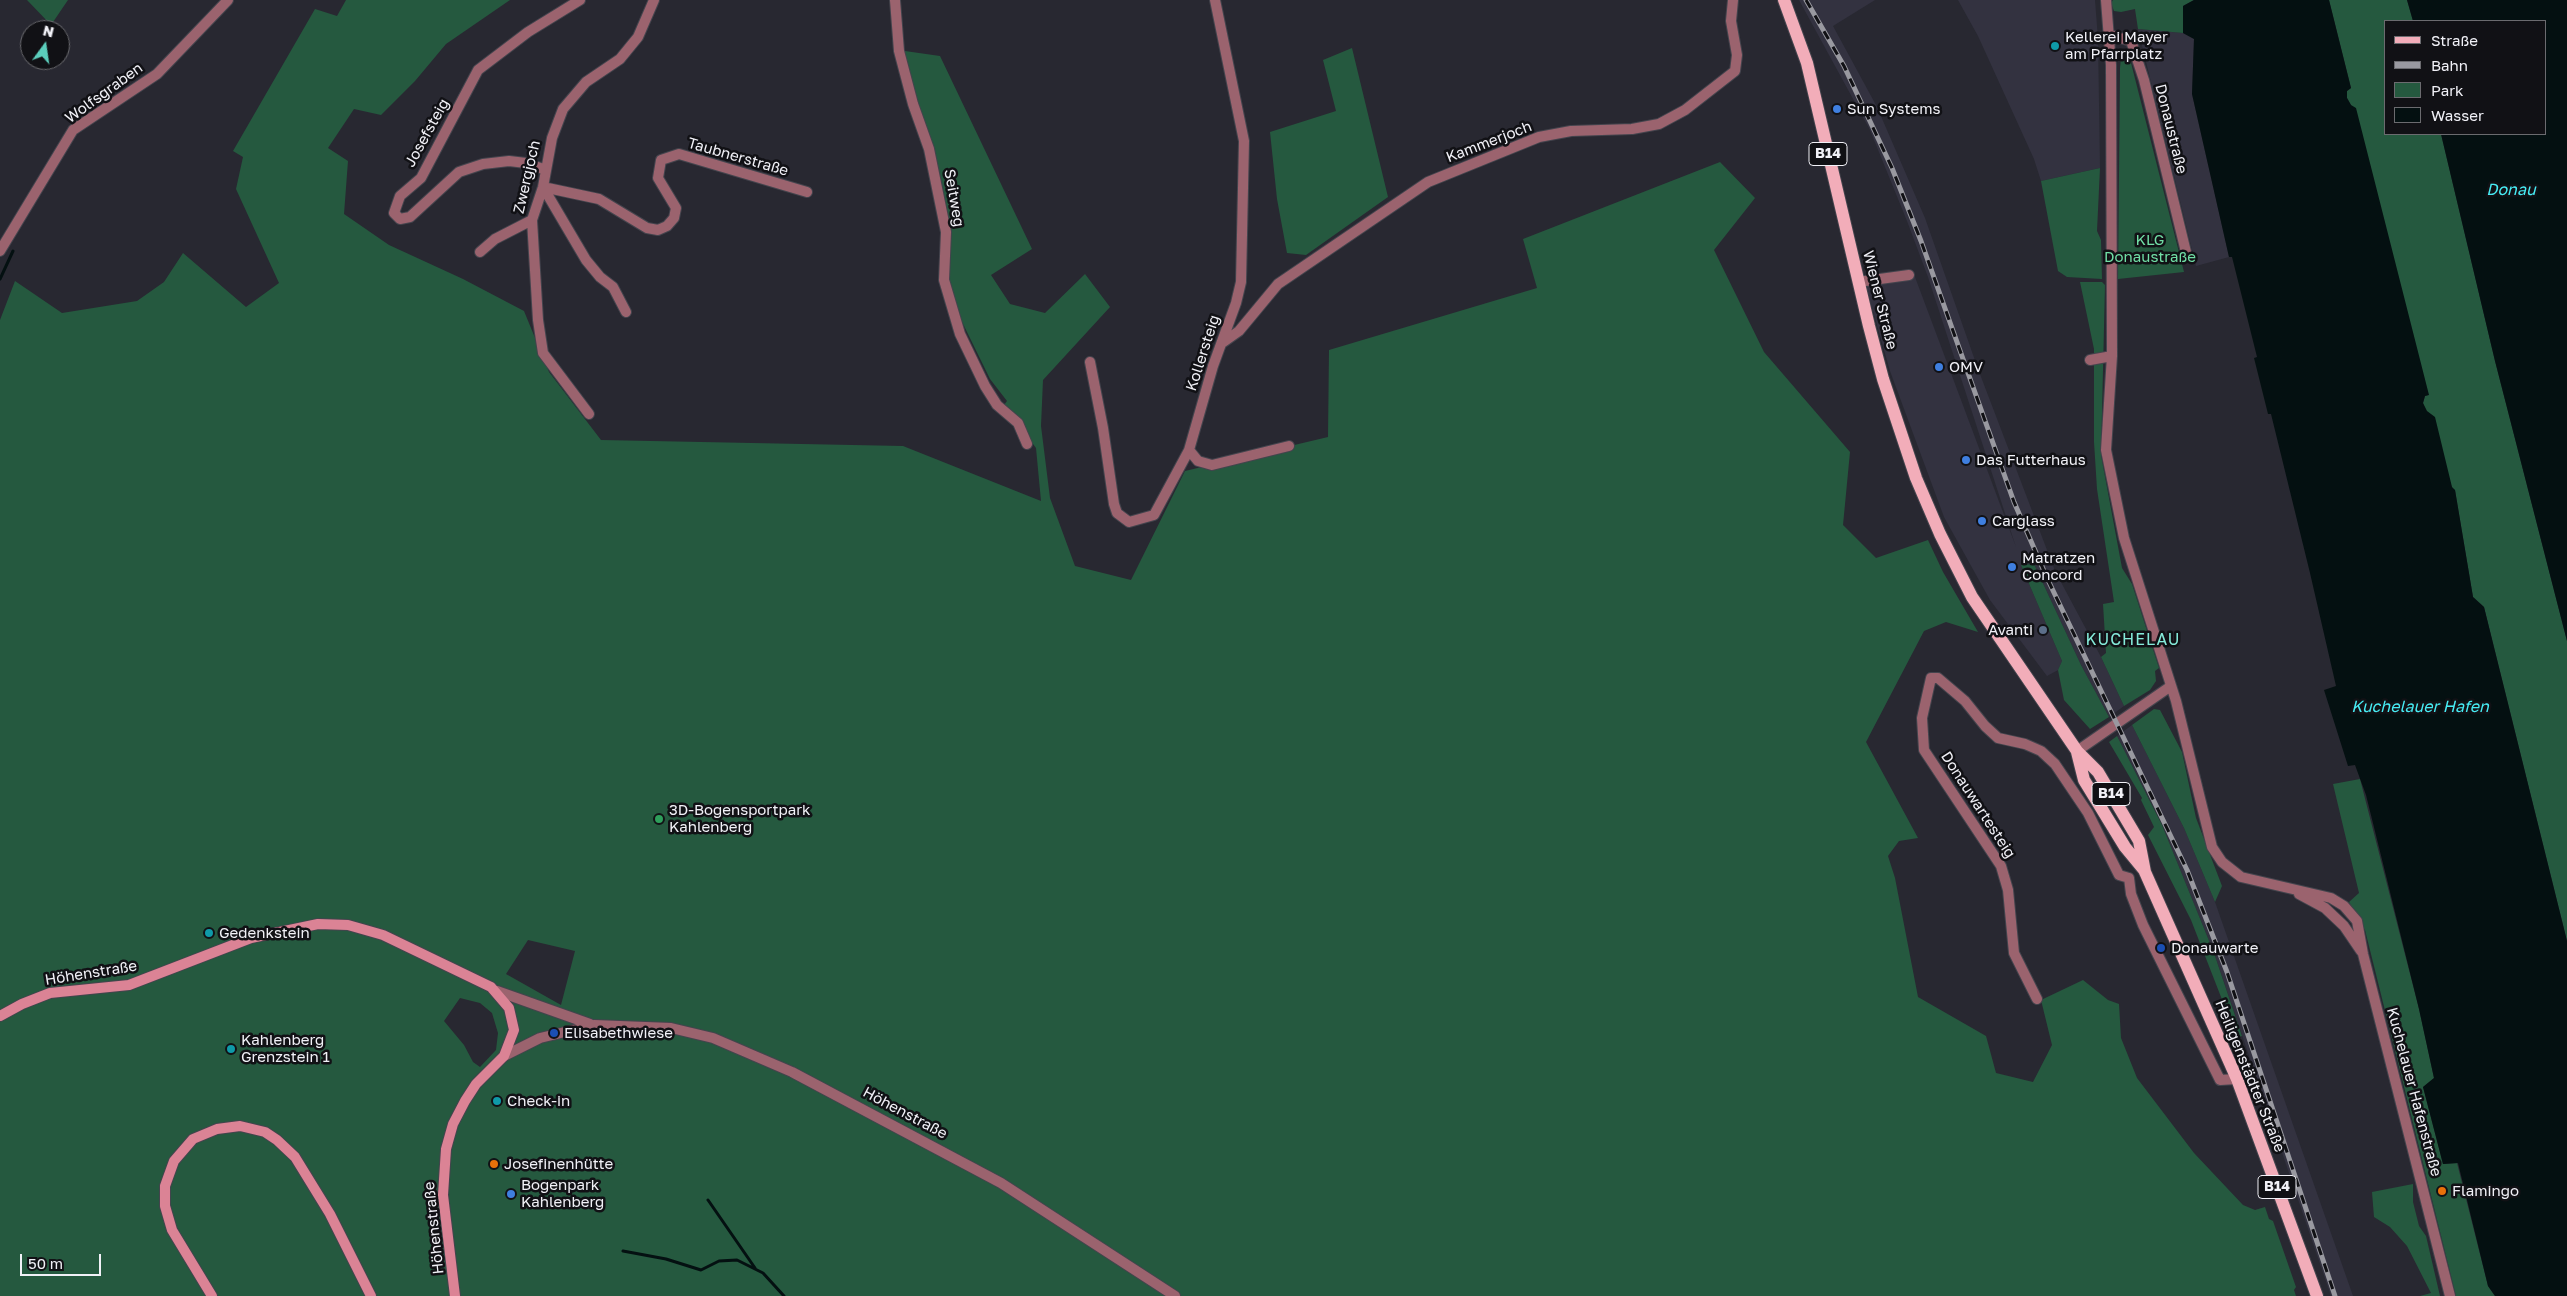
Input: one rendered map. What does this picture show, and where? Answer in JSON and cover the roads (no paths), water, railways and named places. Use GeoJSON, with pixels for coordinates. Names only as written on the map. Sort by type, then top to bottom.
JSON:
{"type":"FeatureCollection","features":[{"type":"Feature","properties":{"kind":"main road","name":"Wiener Straße"},"geometry":{"type":"LineString","coordinates":[[1784,0],[1807,63],[1858,282],[1883,379],[1916,478],[1940,534],[1972,598]]}},
{"type":"Feature","properties":{"kind":"main road","name":"Heiligenstädter Straße"},"geometry":{"type":"LineString","coordinates":[[1972,598],[2077,751],[2098,772],[2139,841],[2145,872],[2237,1079],[2317,1296]]}},
{"type":"Feature","properties":{"kind":"street","name":"Wolfsgraben"},"geometry":{"type":"LineString","coordinates":[[0,251],[73,130],[157,74],[228,0]]}},
{"type":"Feature","properties":{"kind":"street","name":"Josefsteig"},"geometry":{"type":"LineString","coordinates":[[546,170],[526,163],[509,161],[483,164],[459,172],[410,217],[400,220],[394,214],[400,196],[421,178],[478,70],[528,32],[580,0]]}},
{"type":"Feature","properties":{"kind":"street","name":"Seitweg"},"geometry":{"type":"LineString","coordinates":[[895,0],[899,51],[913,104],[929,149],[946,232],[944,280],[946,289],[960,334],[984,386],[997,405],[1018,423],[1027,444]]}},
{"type":"Feature","properties":{"kind":"street","name":"Kollersteig"},"geometry":{"type":"LineString","coordinates":[[1090,362],[1104,428],[1114,504],[1117,513],[1129,522],[1154,515],[1189,450],[1213,366],[1241,282],[1244,141],[1215,0]]}},
{"type":"Feature","properties":{"kind":"street","name":"Kammerjoch"},"geometry":{"type":"LineString","coordinates":[[1222,343],[1239,331],[1278,284],[1428,182],[1539,137],[1571,132],[1632,130],[1659,124],[1685,110],[1735,71],[1737,55],[1731,21],[1733,0]]}},
{"type":"Feature","properties":{"kind":"street"},"geometry":{"type":"LineString","coordinates":[[2106,0],[2110,35]]}},
{"type":"Feature","properties":{"kind":"street","name":"Zwergjoch"},"geometry":{"type":"LineString","coordinates":[[589,414],[543,352],[538,320],[532,220],[543,188],[552,138],[563,109],[586,82],[620,60],[638,36],[651,1]]}},
{"type":"Feature","properties":{"kind":"street","name":"Donaustraße"},"geometry":{"type":"LineString","coordinates":[[2110,35],[2131,41],[2144,80],[2186,252]]}},
{"type":"Feature","properties":{"kind":"street","name":"Kuchelauer Hafenstraße"},"geometry":{"type":"LineString","coordinates":[[2110,35],[2112,356],[2106,450],[2116,504],[2130,559],[2171,686],[2212,847],[2222,862],[2232,872],[2292,890],[2331,898],[2344,906],[2357,921],[2363,954],[2450,1296]]}},
{"type":"Feature","properties":{"kind":"street","name":"Taubnerstraße"},"geometry":{"type":"LineString","coordinates":[[543,188],[599,199],[647,228],[658,230],[667,226],[674,218],[676,208],[658,178],[661,160],[679,154],[807,192]]}},
{"type":"Feature","properties":{"kind":"street"},"geometry":{"type":"LineString","coordinates":[[543,188],[586,260],[600,277],[613,287],[626,312]]}},
{"type":"Feature","properties":{"kind":"street"},"geometry":{"type":"LineString","coordinates":[[480,252],[495,239],[532,220]]}},
{"type":"Feature","properties":{"kind":"street"},"geometry":{"type":"LineString","coordinates":[[1858,282],[1909,275]]}},
{"type":"Feature","properties":{"kind":"street"},"geometry":{"type":"LineString","coordinates":[[2090,360],[2112,356]]}},
{"type":"Feature","properties":{"kind":"street"},"geometry":{"type":"LineString","coordinates":[[1189,450],[1198,461],[1212,465],[1289,446]]}},
{"type":"Feature","properties":{"kind":"street","name":"Donauwartesteig"},"geometry":{"type":"LineString","coordinates":[[2037,999],[2014,953],[2008,890],[2001,866],[1924,750],[1922,718],[1931,678],[1938,678],[1965,701],[1985,726],[1998,738],[2025,744],[2041,751],[2055,764],[2088,813],[2119,875],[2129,878]]}},
{"type":"Feature","properties":{"kind":"street"},"geometry":{"type":"LineString","coordinates":[[2077,751],[2171,686]]}},
{"type":"Feature","properties":{"kind":"street"},"geometry":{"type":"LineString","coordinates":[[2145,872],[2129,878],[2131,894],[2143,925],[2220,1080],[2237,1079]]}},
{"type":"Feature","properties":{"kind":"street","name":"Kuchelauer Hafenstraße"},"geometry":{"type":"LineString","coordinates":[[2292,890],[2324,908],[2344,926],[2363,954]]}},
{"type":"Feature","properties":{"kind":"street","name":"Höhenstraße"},"geometry":{"type":"LineString","coordinates":[[0,1016],[22,1004],[50,993],[129,984],[222,947],[267,933],[318,924],[348,925],[383,935],[497,991],[594,1025]]}},
{"type":"Feature","properties":{"kind":"street","name":"Höhenstraße"},"geometry":{"type":"LineString","coordinates":[[497,991],[507,1003],[513,1018],[514,1030],[504,1056]]}},
{"type":"Feature","properties":{"kind":"street","name":"Höhenstraße"},"geometry":{"type":"LineString","coordinates":[[454,1296],[454,1276],[443,1195],[443,1171],[446,1149],[454,1124],[465,1101],[476,1084],[504,1056],[540,1038],[594,1025],[671,1028],[713,1038],[768,1061],[862,1107],[1001,1183],[1175,1296]]}},
{"type":"Feature","properties":{"kind":"street"},"geometry":{"type":"LineString","coordinates":[[212,1296],[172,1230],[165,1206],[166,1186],[174,1161],[193,1139],[217,1129],[240,1126],[265,1132],[277,1140],[295,1158],[330,1214],[371,1296]]}},
{"type":"Feature","properties":{"kind":"water","name":"Kuchelauer Hafen"},"geometry":{"type":"Polygon","coordinates":[[[2194,0],[2329,0],[2351,88],[2347,91],[2347,98],[2351,105],[2356,108],[2429,395],[2425,396],[2423,403],[2427,411],[2435,417],[2452,487],[2455,490],[2473,597],[2484,607],[2567,941],[2567,1296],[2495,1296],[2488,1286],[2458,1163],[2443,1164],[2423,1087],[2434,1078],[2419,1009],[2366,795],[2355,765],[2348,766],[2324,690],[2336,686],[2271,414],[2268,414],[2254,358],[2257,357],[2232,257],[2229,257],[2192,94],[2194,39],[2183,33],[2183,6],[2194,0]]]}},
{"type":"Feature","properties":{"kind":"water","name":"Donau"},"geometry":{"type":"Polygon","coordinates":[[[2407,0],[2567,0],[2567,641],[2495,361],[2441,135],[2547,135],[2547,20],[2413,20],[2407,0]]]}},
{"type":"Feature","properties":{"kind":"waterway"},"geometry":{"type":"LineString","coordinates":[[0,279],[13,251]]}},
{"type":"Feature","properties":{"kind":"waterway"},"geometry":{"type":"LineString","coordinates":[[708,1200],[755,1268]]}},
{"type":"Feature","properties":{"kind":"waterway"},"geometry":{"type":"LineString","coordinates":[[623,1251],[666,1259],[701,1270],[719,1261],[737,1260],[763,1273],[784,1296]]}},
{"type":"Feature","properties":{"kind":"railway"},"geometry":{"type":"LineString","coordinates":[[1806,0],[1844,66],[1892,168],[1921,241],[2014,502],[2047,578],[2187,870],[2227,972],[2335,1296]]}},
{"type":"Feature","properties":{"kind":"place","name":"Kellerei Mayer am Pfarrplatz"},"geometry":{"type":"Point","coordinates":[2055,46]}},
{"type":"Feature","properties":{"kind":"place","name":"Sun Systems"},"geometry":{"type":"Point","coordinates":[1837,109]}},
{"type":"Feature","properties":{"kind":"place","name":"OMV"},"geometry":{"type":"Point","coordinates":[1939,367]}},
{"type":"Feature","properties":{"kind":"place","name":"Das Futterhaus"},"geometry":{"type":"Point","coordinates":[1966,460]}},
{"type":"Feature","properties":{"kind":"place","name":"Carglass"},"geometry":{"type":"Point","coordinates":[1982,521]}},
{"type":"Feature","properties":{"kind":"place","name":"Matratzen Concord"},"geometry":{"type":"Point","coordinates":[2012,567]}},
{"type":"Feature","properties":{"kind":"place","name":"Avanti"},"geometry":{"type":"Point","coordinates":[2043,630]}},
{"type":"Feature","properties":{"kind":"place","name":"3D-Bogensportpark Kahlenberg"},"geometry":{"type":"Point","coordinates":[659,819]}},
{"type":"Feature","properties":{"kind":"place","name":"Gedenkstein"},"geometry":{"type":"Point","coordinates":[209,933]}},
{"type":"Feature","properties":{"kind":"place","name":"Donauwarte"},"geometry":{"type":"Point","coordinates":[2161,948]}},
{"type":"Feature","properties":{"kind":"place","name":"Elisabethwiese"},"geometry":{"type":"Point","coordinates":[554,1033]}},
{"type":"Feature","properties":{"kind":"place","name":"Kahlenberg Grenzstein 1"},"geometry":{"type":"Point","coordinates":[231,1049]}},
{"type":"Feature","properties":{"kind":"place","name":"Check-in"},"geometry":{"type":"Point","coordinates":[497,1101]}},
{"type":"Feature","properties":{"kind":"place","name":"Josefinenhütte"},"geometry":{"type":"Point","coordinates":[494,1164]}},
{"type":"Feature","properties":{"kind":"place","name":"Flamingo"},"geometry":{"type":"Point","coordinates":[2442,1191]}},
{"type":"Feature","properties":{"kind":"place","name":"Bogenpark Kahlenberg"},"geometry":{"type":"Point","coordinates":[511,1194]}},
{"type":"Feature","properties":{"kind":"district","name":"KUCHELAU"},"geometry":{"type":"Point","coordinates":[2133,640]}},
{"type":"Feature","properties":{"kind":"park label","name":"KLG Donaustraße"},"geometry":{"type":"Point","coordinates":[2150,248]}}]}
